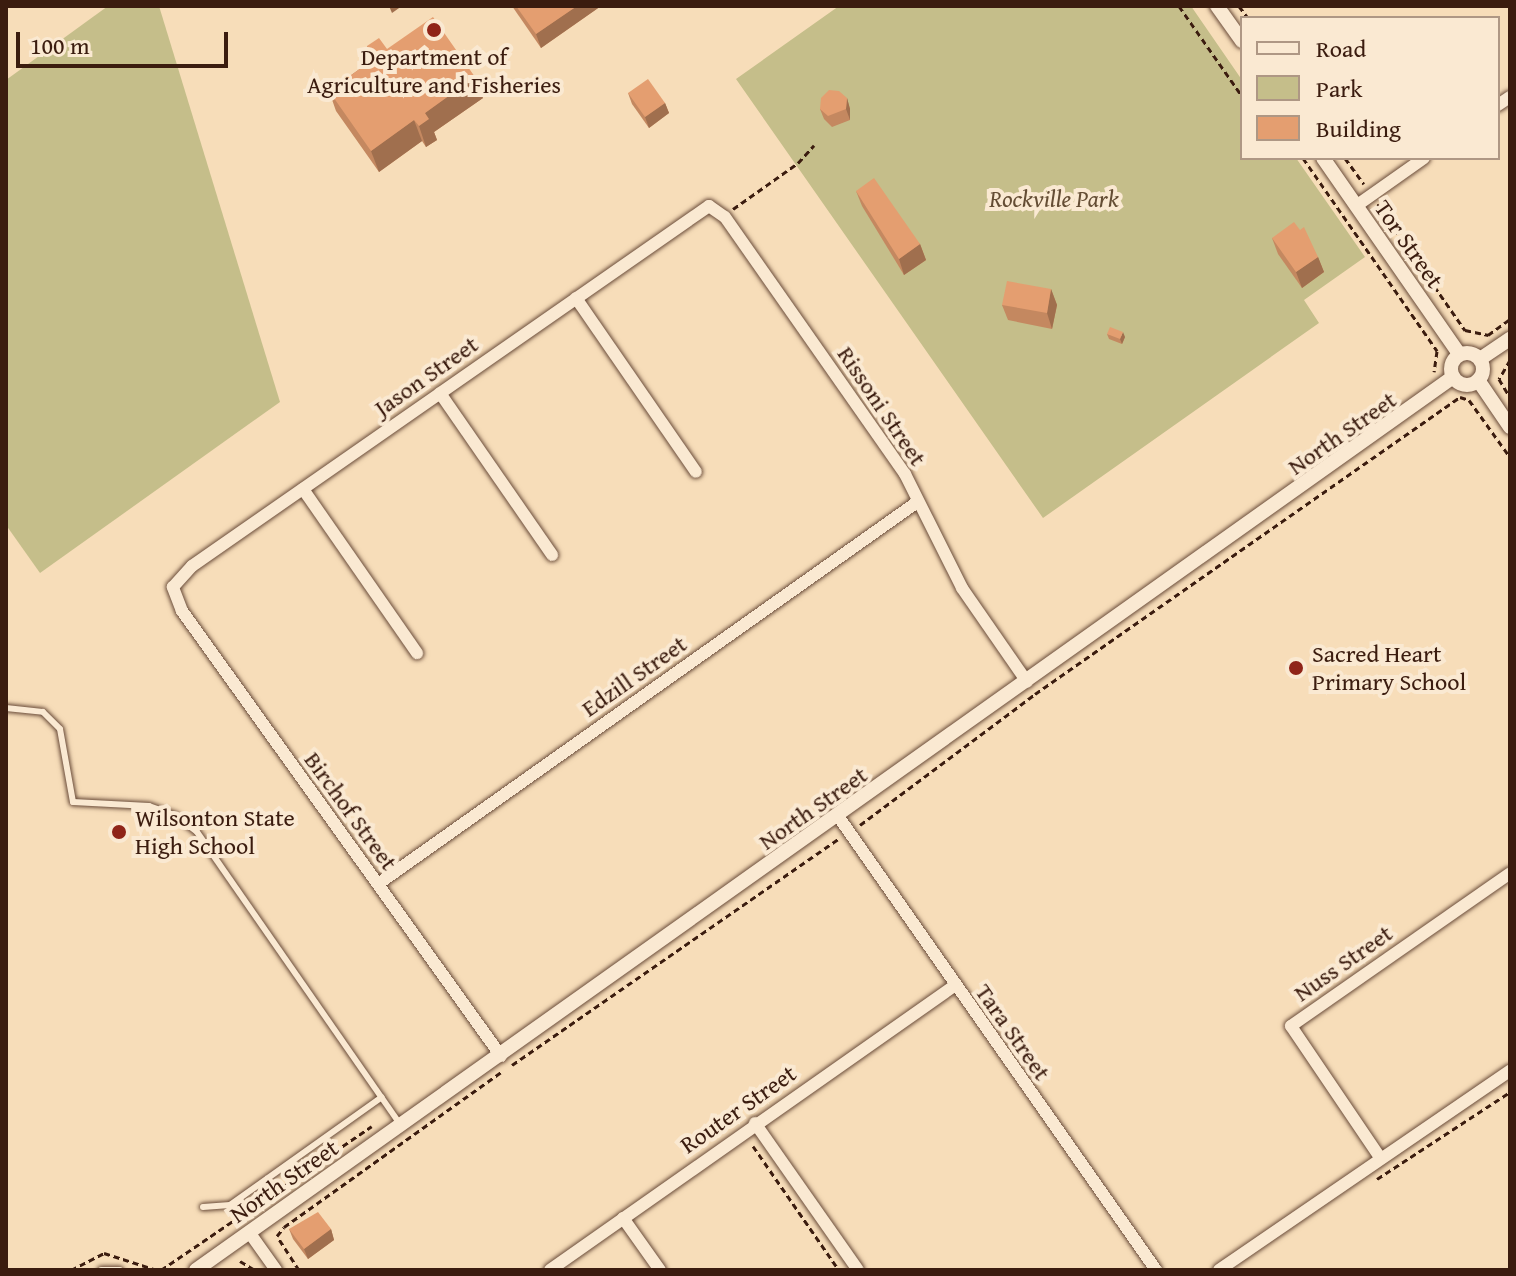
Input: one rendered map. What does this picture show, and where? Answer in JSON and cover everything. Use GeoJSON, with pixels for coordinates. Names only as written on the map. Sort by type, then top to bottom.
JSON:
{"type":"FeatureCollection","features":[{"type":"Feature","properties":{"kind":"street"},"geometry":{"type":"LineString","coordinates":[[1217,6],[1240,38]]}},
{"type":"Feature","properties":{"kind":"street","name":"Tor Street"},"geometry":{"type":"LineString","coordinates":[[1324,160],[1459,354]]}},
{"type":"Feature","properties":{"kind":"street"},"geometry":{"type":"LineString","coordinates":[[1356,206],[1421,160]]}},
{"type":"Feature","properties":{"kind":"street","name":"Rissoni Street"},"geometry":{"type":"LineString","coordinates":[[709,206],[725,217],[905,474],[916,503],[962,588],[1027,682]]}},
{"type":"Feature","properties":{"kind":"street","name":"Jason Street"},"geometry":{"type":"LineString","coordinates":[[173,587],[192,566],[709,206]]}},
{"type":"Feature","properties":{"kind":"street"},"geometry":{"type":"LineString","coordinates":[[576,298],[696,472]]}},
{"type":"Feature","properties":{"kind":"street"},"geometry":{"type":"LineString","coordinates":[[1478,380],[1467,385],[1453,377],[1451,366],[1459,354],[1480,359],[1510,339]]}},
{"type":"Feature","properties":{"kind":"street"},"geometry":{"type":"LineString","coordinates":[[1480,359],[1478,380],[1510,427]]}},
{"type":"Feature","properties":{"kind":"street","name":"North Street"},"geometry":{"type":"LineString","coordinates":[[196,1270],[1453,377]]}},
{"type":"Feature","properties":{"kind":"street"},"geometry":{"type":"LineString","coordinates":[[440,393],[552,555]]}},
{"type":"Feature","properties":{"kind":"street"},"geometry":{"type":"LineString","coordinates":[[303,489],[417,653]]}},
{"type":"Feature","properties":{"kind":"street","name":"Edzill Street"},"geometry":{"type":"LineString","coordinates":[[378,884],[916,503]]}},
{"type":"Feature","properties":{"kind":"street","name":"Birchof Street"},"geometry":{"type":"LineString","coordinates":[[173,587],[182,611],[501,1056]]}},
{"type":"Feature","properties":{"kind":"street","name":"Tara Street"},"geometry":{"type":"LineString","coordinates":[[838,816],[954,986],[1156,1270]]}},
{"type":"Feature","properties":{"kind":"street","name":"Nuss Street"},"geometry":{"type":"LineString","coordinates":[[1379,1156],[1291,1026],[1510,873]]}},
{"type":"Feature","properties":{"kind":"street","name":"Router Street"},"geometry":{"type":"LineString","coordinates":[[550,1270],[954,986]]}},
{"type":"Feature","properties":{"kind":"street"},"geometry":{"type":"LineString","coordinates":[[1219,1270],[1379,1156],[1509,1073]]}},
{"type":"Feature","properties":{"kind":"street"},"geometry":{"type":"LineString","coordinates":[[755,1123],[858,1270]]}},
{"type":"Feature","properties":{"kind":"street"},"geometry":{"type":"LineString","coordinates":[[623,1218],[660,1270]]}},
{"type":"Feature","properties":{"kind":"street"},"geometry":{"type":"LineString","coordinates":[[249,1232],[276,1270]]}},
{"type":"Feature","properties":{"kind":"lane"},"geometry":{"type":"LineString","coordinates":[[6,708],[43,712],[60,729],[73,802],[149,806],[176,816],[197,832],[401,1126]]}},
{"type":"Feature","properties":{"kind":"lane"},"geometry":{"type":"LineString","coordinates":[[203,1207],[230,1205],[382,1097]]}},
{"type":"Feature","properties":{"kind":"lane"},"geometry":{"type":"LineString","coordinates":[[101,1270],[120,1270]]}},
{"type":"Feature","properties":{"kind":"path"},"geometry":{"type":"LineString","coordinates":[[1179,6],[1240,93]]}},
{"type":"Feature","properties":{"kind":"path"},"geometry":{"type":"LineString","coordinates":[[725,217],[798,163],[814,145]]}},
{"type":"Feature","properties":{"kind":"path"},"geometry":{"type":"LineString","coordinates":[[1304,160],[1437,351],[1434,373]]}},
{"type":"Feature","properties":{"kind":"path"},"geometry":{"type":"LineString","coordinates":[[1346,160],[1465,330],[1488,335],[1510,319]]}},
{"type":"Feature","properties":{"kind":"path"},"geometry":{"type":"LineString","coordinates":[[1508,362],[1499,379],[1510,397]]}},
{"type":"Feature","properties":{"kind":"path"},"geometry":{"type":"LineString","coordinates":[[299,1270],[277,1236],[284,1227],[747,898],[849,832],[1172,596],[1460,397],[1469,400],[1510,457]]}},
{"type":"Feature","properties":{"kind":"path"},"geometry":{"type":"LineString","coordinates":[[1505,1095],[1510,1102]]}},
{"type":"Feature","properties":{"kind":"path"},"geometry":{"type":"LineString","coordinates":[[753,1146],[839,1270]]}},
{"type":"Feature","properties":{"kind":"path"},"geometry":{"type":"LineString","coordinates":[[161,1270],[218,1233]]}},
{"type":"Feature","properties":{"kind":"path"},"geometry":{"type":"LineString","coordinates":[[240,1261],[255,1270]]}},
{"type":"Feature","properties":{"kind":"green space"},"geometry":{"type":"Polygon","coordinates":[[[108,6],[159,6],[280,402],[40,573],[6,525],[6,80],[108,6]]]}},
{"type":"Feature","properties":{"kind":"green space","name":"Rockville Park"},"geometry":{"type":"Polygon","coordinates":[[[839,6],[1191,6],[1240,77],[1240,160],[1297,160],[1365,257],[1304,300],[1319,323],[1043,518],[736,79],[839,6]]]}},
{"type":"Feature","properties":{"kind":"building"},"geometry":{"type":"Polygon","coordinates":[[[516,6],[577,6],[536,34],[516,6]]]}},
{"type":"Feature","properties":{"kind":"building"},"geometry":{"type":"Polygon","coordinates":[[[433,17],[475,77],[425,113],[429,119],[419,126],[414,120],[371,151],[329,91],[375,58],[367,46],[379,38],[387,49],[433,17]]]}},
{"type":"Feature","properties":{"kind":"building"},"geometry":{"type":"Polygon","coordinates":[[[648,79],[665,103],[645,117],[628,93],[648,79]]]}},
{"type":"Feature","properties":{"kind":"building"},"geometry":{"type":"Polygon","coordinates":[[[829,90],[839,91],[847,98],[846,109],[828,116],[820,109],[821,98],[829,90]]]}},
{"type":"Feature","properties":{"kind":"building"},"geometry":{"type":"Polygon","coordinates":[[[874,178],[920,244],[899,259],[856,191],[874,178]]]}},
{"type":"Feature","properties":{"kind":"building"},"geometry":{"type":"Polygon","coordinates":[[[1294,222],[1300,230],[1304,227],[1318,257],[1296,272],[1272,238],[1294,222]]]}},
{"type":"Feature","properties":{"kind":"building"},"geometry":{"type":"Polygon","coordinates":[[[1007,281],[1051,289],[1047,313],[1002,305],[1007,281]]]}},
{"type":"Feature","properties":{"kind":"building"},"geometry":{"type":"Polygon","coordinates":[[[1110,327],[1123,332],[1120,339],[1107,334],[1110,327]]]}},
{"type":"Feature","properties":{"kind":"building"},"geometry":{"type":"Polygon","coordinates":[[[318,1212],[331,1229],[304,1249],[289,1229],[318,1212]]]}},
{"type":"Feature","properties":{"kind":"place","name":"Department of Agriculture and Fisheries"},"geometry":{"type":"Point","coordinates":[434,30]}},
{"type":"Feature","properties":{"kind":"place","name":"Sacred Heart Primary School"},"geometry":{"type":"Point","coordinates":[1296,668]}},
{"type":"Feature","properties":{"kind":"place","name":"Wilsonton State High School"},"geometry":{"type":"Point","coordinates":[119,832]}}]}
